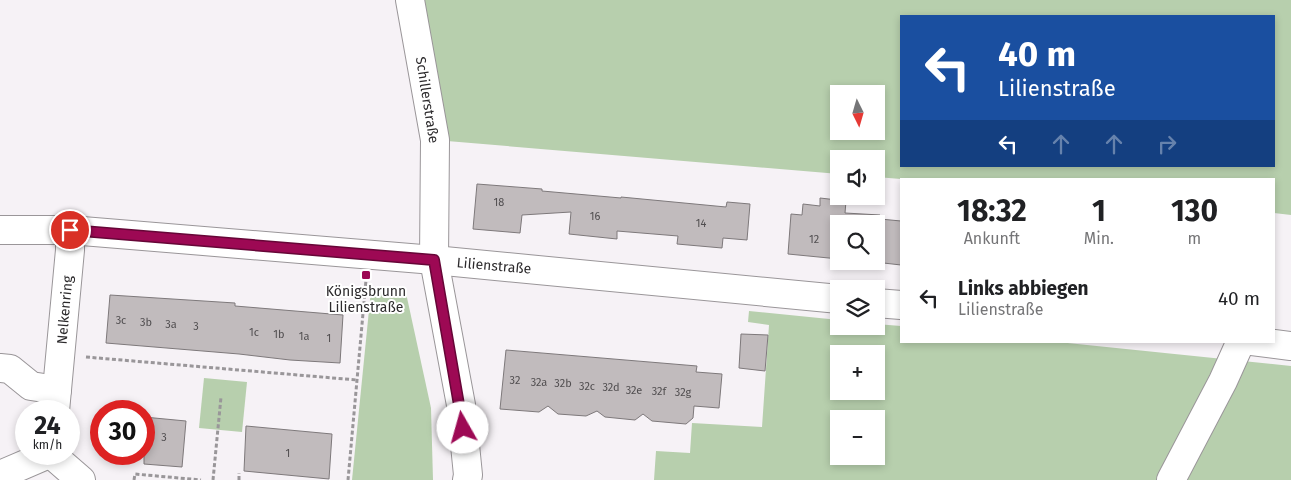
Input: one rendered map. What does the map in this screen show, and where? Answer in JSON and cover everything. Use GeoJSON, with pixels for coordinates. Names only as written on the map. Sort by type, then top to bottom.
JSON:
{"type":"FeatureCollection","features":[{"type":"Feature","properties":{"kind":"street","name":"Schillerstraße"},"geometry":{"type":"LineString","coordinates":[[410,0],[434,140],[434,260],[460,405],[467,480]]}},
{"type":"Feature","properties":{"kind":"street","name":"Lilienstraße"},"geometry":{"type":"LineString","coordinates":[[0,230],[70,230],[434,260],[830,298]]}},
{"type":"Feature","properties":{"kind":"street","name":"Nelkenring"},"geometry":{"type":"LineString","coordinates":[[56,400],[70,250],[70,230]]}},
{"type":"Feature","properties":{"kind":"street"},"geometry":{"type":"LineString","coordinates":[[885,304],[900,305]]}},
{"type":"Feature","properties":{"kind":"street"},"geometry":{"type":"LineString","coordinates":[[1172,480],[1223,381],[1240,343]]}},
{"type":"Feature","properties":{"kind":"street"},"geometry":{"type":"LineString","coordinates":[[1268,343],[1291,346]]}},
{"type":"Feature","properties":{"kind":"street","name":"Nelkenring"},"geometry":{"type":"LineString","coordinates":[[0,368],[10,369],[31,386],[54,400]]}},
{"type":"Feature","properties":{"kind":"street"},"geometry":{"type":"LineString","coordinates":[[14,473],[29,465]]}},
{"type":"Feature","properties":{"kind":"street"},"geometry":{"type":"LineString","coordinates":[[63,465],[81,480]]}},
{"type":"Feature","properties":{"kind":"path"},"geometry":{"type":"LineString","coordinates":[[348,480],[368,255]]}},
{"type":"Feature","properties":{"kind":"path"},"geometry":{"type":"LineString","coordinates":[[61,355],[357,380]]}},
{"type":"Feature","properties":{"kind":"path"},"geometry":{"type":"LineString","coordinates":[[213,480],[221,397]]}},
{"type":"Feature","properties":{"kind":"path"},"geometry":{"type":"LineString","coordinates":[[239,480],[240,473]]}},
{"type":"Feature","properties":{"kind":"path"},"geometry":{"type":"LineString","coordinates":[[134,480],[135,474],[201,480]]}},
{"type":"Feature","properties":{"kind":"green space"},"geometry":{"type":"Polygon","coordinates":[[[411,0],[1291,0],[1291,215],[1275,213],[1275,178],[885,178],[885,150],[830,150],[830,173],[435,140],[411,0]]]}},
{"type":"Feature","properties":{"kind":"green space"},"geometry":{"type":"Polygon","coordinates":[[[371,290],[406,293],[431,408],[433,480],[352,480],[371,290]]]}},
{"type":"Feature","properties":{"kind":"green space"},"geometry":{"type":"Polygon","coordinates":[[[749,311],[830,319],[830,335],[885,335],[885,325],[900,326],[900,343],[1067,343],[1291,366],[1291,480],[654,480],[656,451],[690,453],[692,423],[762,427],[769,325],[748,322],[749,311]]]}},
{"type":"Feature","properties":{"kind":"green space"},"geometry":{"type":"Polygon","coordinates":[[[204,378],[247,382],[242,432],[199,428],[204,378]]]}},
{"type":"Feature","properties":{"kind":"building"},"geometry":{"type":"Polygon","coordinates":[[[477,184],[726,207],[727,202],[750,204],[747,240],[723,238],[722,248],[677,244],[678,236],[617,231],[617,239],[569,234],[571,212],[522,215],[520,233],[473,229],[477,184]]]}},
{"type":"Feature","properties":{"kind":"building"},"geometry":{"type":"Polygon","coordinates":[[[820,198],[830,199],[830,205],[846,205],[845,213],[880,215],[830,215],[830,258],[788,254],[791,214],[802,215],[803,204],[820,206],[820,198]]]}},
{"type":"Feature","properties":{"kind":"building"},"geometry":{"type":"Polygon","coordinates":[[[885,219],[900,221],[900,265],[885,263],[885,219]]]}},
{"type":"Feature","properties":{"kind":"building"},"geometry":{"type":"Polygon","coordinates":[[[110,295],[235,303],[235,306],[343,315],[340,363],[106,343],[110,295]]]}},
{"type":"Feature","properties":{"kind":"building"},"geometry":{"type":"Polygon","coordinates":[[[741,334],[768,335],[765,371],[739,368],[741,334]]]}},
{"type":"Feature","properties":{"kind":"building"},"geometry":{"type":"Polygon","coordinates":[[[506,350],[697,366],[696,372],[722,374],[719,408],[694,406],[693,418],[686,424],[652,421],[643,414],[635,420],[605,417],[597,411],[586,416],[558,414],[548,406],[539,412],[500,409],[506,350]]]}},
{"type":"Feature","properties":{"kind":"building"},"geometry":{"type":"Polygon","coordinates":[[[155,418],[186,421],[182,467],[155,465],[155,418]]]}},
{"type":"Feature","properties":{"kind":"building"},"geometry":{"type":"Polygon","coordinates":[[[246,426],[332,434],[329,479],[244,471],[246,426]]]}},
{"type":"Feature","properties":{"kind":"place","name":"Königsbrunn Lilienstraße"},"geometry":{"type":"Point","coordinates":[366,275]}},
{"type":"Feature","properties":{"kind":"route"},"geometry":{"type":"LineString","coordinates":[[70,230],[434,260],[463,428]]}}]}
